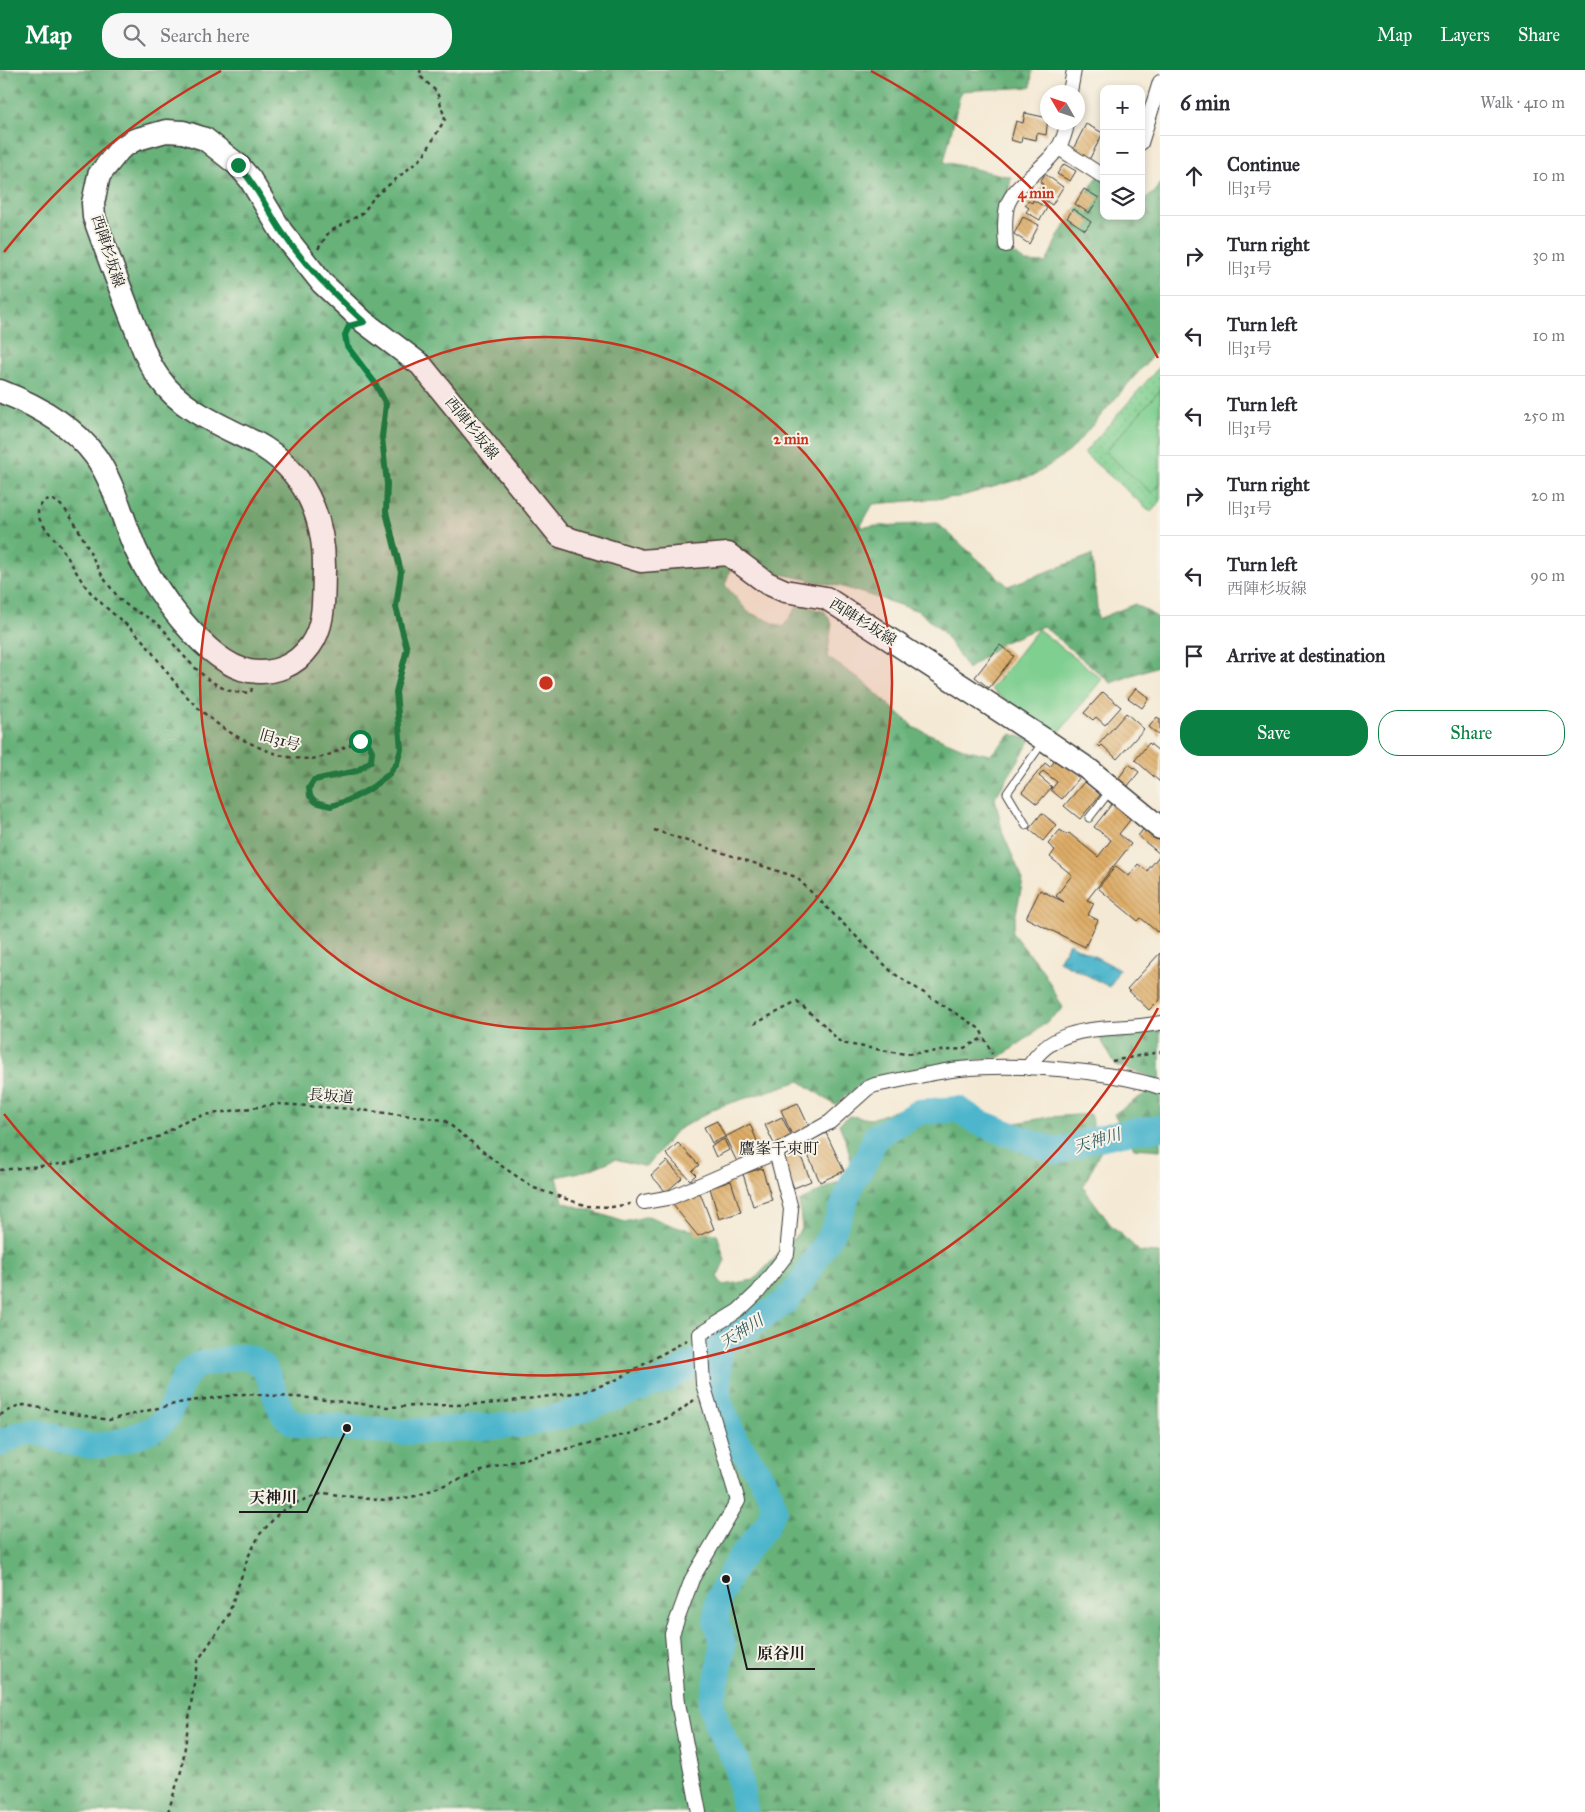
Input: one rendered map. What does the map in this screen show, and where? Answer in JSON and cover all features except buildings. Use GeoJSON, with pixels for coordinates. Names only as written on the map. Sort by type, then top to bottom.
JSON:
{"type":"FeatureCollection","features":[{"type":"Feature","properties":{"kind":"main road","name":"西陣杉坂線"},"geometry":{"type":"LineString","coordinates":[[0,391],[60,422],[86,444],[104,470],[134,547],[153,581],[216,656],[232,667],[251,671],[278,671],[293,662],[307,650],[319,629],[323,609],[325,548],[319,518],[308,494],[294,473],[277,456],[205,418],[190,408],[159,378],[140,341],[94,217],[93,203],[100,175],[120,149],[148,134],[166,130],[183,132],[205,139],[238,165],[250,178],[282,231],[316,275],[364,322],[420,364],[560,536],[641,561],[728,554],[767,583],[785,592],[826,598],[1045,740],[1112,789],[1160,828]]}},
{"type":"Feature","properties":{"kind":"street"},"geometry":{"type":"LineString","coordinates":[[1071,85],[1074,70]]}},
{"type":"Feature","properties":{"kind":"street"},"geometry":{"type":"LineString","coordinates":[[1145,130],[1160,82]]}},
{"type":"Feature","properties":{"kind":"street"},"geometry":{"type":"LineString","coordinates":[[1006,245],[1004,224],[1008,204],[1020,188],[1059,148],[1065,130]]}},
{"type":"Feature","properties":{"kind":"street"},"geometry":{"type":"LineString","coordinates":[[1059,148],[1101,175]]}},
{"type":"Feature","properties":{"kind":"street"},"geometry":{"type":"LineString","coordinates":[[1028,1068],[1043,1048],[1062,1036],[1082,1031],[1160,1023]]}},
{"type":"Feature","properties":{"kind":"street"},"geometry":{"type":"LineString","coordinates":[[644,1202],[672,1197],[776,1152],[830,1122],[868,1088],[875,1085],[958,1069],[1028,1068],[1120,1077],[1160,1087]]}},
{"type":"Feature","properties":{"kind":"street"},"geometry":{"type":"LineString","coordinates":[[699,1812],[678,1702],[672,1634],[692,1579],[738,1500],[704,1388],[700,1334],[721,1324],[745,1305],[758,1292],[787,1254],[791,1209],[776,1152]]}},
{"type":"Feature","properties":{"kind":"lane"},"geometry":{"type":"LineString","coordinates":[[1026,825],[1008,793],[1045,740]]}},
{"type":"Feature","properties":{"kind":"lane"},"geometry":{"type":"LineString","coordinates":[[1089,818],[1112,789]]}},
{"type":"Feature","properties":{"kind":"path"},"geometry":{"type":"LineString","coordinates":[[316,275],[316,252],[329,232],[363,213],[374,197],[423,157],[445,119],[438,92],[421,77],[420,70]]}},
{"type":"Feature","properties":{"kind":"path","name":"旧31号"},"geometry":{"type":"LineString","coordinates":[[251,671],[254,682],[250,692],[241,694],[233,692],[213,682],[176,647],[163,628],[119,599],[101,574],[76,526],[58,502],[49,498],[38,509],[39,518],[62,548],[86,588],[95,598],[128,624],[186,697],[212,720],[241,740],[275,754],[299,759],[322,757],[360,741],[368,743],[372,751],[371,761],[357,771],[314,780],[309,788],[310,796],[316,802],[331,806],[370,789],[389,774],[397,763],[401,749],[396,692],[407,649],[396,607],[401,572],[386,512],[387,484],[382,437],[386,404],[375,383],[347,346],[345,335],[349,326],[364,322]]}},
{"type":"Feature","properties":{"kind":"path"},"geometry":{"type":"LineString","coordinates":[[654,830],[796,878],[893,973],[980,1029],[983,1038],[1001,1068]]}},
{"type":"Feature","properties":{"kind":"path"},"geometry":{"type":"LineString","coordinates":[[754,1024],[797,1002],[823,1024],[841,1043],[905,1054],[962,1048],[983,1038]]}},
{"type":"Feature","properties":{"kind":"path"},"geometry":{"type":"LineString","coordinates":[[1086,1073],[1112,1061],[1160,1052]]}},
{"type":"Feature","properties":{"kind":"path","name":"長坂道"},"geometry":{"type":"LineString","coordinates":[[0,1170],[70,1163],[161,1136],[185,1121],[204,1115],[278,1104],[352,1109],[444,1120],[500,1165],[534,1188],[587,1206],[612,1207],[644,1202]]}},
{"type":"Feature","properties":{"kind":"path"},"geometry":{"type":"LineString","coordinates":[[0,1416],[17,1406],[24,1406],[92,1419],[108,1420],[183,1402],[244,1394],[309,1398],[387,1407],[486,1404],[583,1392],[614,1381],[668,1349],[700,1334]]}},
{"type":"Feature","properties":{"kind":"path"},"geometry":{"type":"LineString","coordinates":[[168,1812],[182,1768],[197,1662],[228,1616],[248,1557],[260,1534],[279,1513],[298,1502],[323,1493],[385,1500],[416,1496],[495,1466],[636,1432],[676,1414],[704,1388]]}},
{"type":"Feature","properties":{"kind":"green space"},"geometry":{"type":"Polygon","coordinates":[[[0,70],[1032,70],[1031,87],[961,91],[944,162],[1011,177],[1001,243],[1025,262],[1046,263],[1058,236],[1100,173],[1100,220],[1145,220],[1145,198],[1155,192],[1160,183],[1160,347],[1070,451],[1035,475],[958,497],[873,504],[860,527],[937,523],[1008,586],[1092,555],[1098,619],[1135,604],[1160,619],[1160,665],[1111,683],[1043,626],[1002,643],[968,669],[943,632],[919,611],[843,587],[732,564],[725,585],[748,612],[783,627],[799,604],[825,612],[832,624],[827,657],[861,680],[915,728],[968,750],[990,755],[1011,734],[1031,740],[995,798],[1003,834],[1023,880],[1012,933],[1043,971],[1063,1008],[1030,1036],[1000,1057],[963,1061],[862,1083],[835,1105],[800,1081],[718,1107],[677,1130],[646,1167],[615,1159],[589,1170],[557,1177],[563,1202],[625,1222],[648,1216],[679,1228],[717,1234],[725,1260],[717,1277],[723,1285],[754,1280],[802,1229],[799,1202],[854,1174],[847,1144],[839,1124],[849,1116],[871,1119],[900,1109],[947,1101],[1011,1124],[1049,1117],[1090,1114],[1100,1152],[1083,1187],[1110,1224],[1140,1252],[1160,1253],[1160,1812],[0,1812],[0,70]]]}},
{"type":"Feature","properties":{"kind":"green space"},"geometry":{"type":"Polygon","coordinates":[[[1160,366],[1160,502],[1151,512],[1084,453],[1160,366]]]}},
{"type":"Feature","properties":{"kind":"green space"},"geometry":{"type":"Polygon","coordinates":[[[1160,390],[1160,484],[1152,493],[1105,452],[1160,390]]]}},
{"type":"Feature","properties":{"kind":"green space"},"geometry":{"type":"Polygon","coordinates":[[[1038,629],[1102,679],[1054,739],[991,689],[1038,629]]]}},
{"type":"Feature","properties":{"kind":"green space"},"geometry":{"type":"Polygon","coordinates":[[[1160,1030],[1160,1150],[1134,1148],[1114,1114],[1149,1091],[1151,1076],[1116,1066],[1100,1038],[1160,1030]]]}},
{"type":"Feature","properties":{"kind":"water"},"geometry":{"type":"Polygon","coordinates":[[[1069,943],[1119,969],[1110,987],[1059,961],[1069,943]]]}},
{"type":"Feature","properties":{"kind":"waterway","name":"天神川"},"geometry":{"type":"LineString","coordinates":[[0,1444],[25,1433],[34,1432],[92,1446],[110,1444],[127,1439],[161,1424],[172,1407],[184,1379],[198,1365],[239,1357],[255,1361],[264,1368],[282,1412],[289,1420],[300,1425],[401,1432],[518,1425],[563,1416],[668,1379],[785,1302],[800,1285],[833,1231],[853,1181],[866,1160],[876,1136],[919,1112],[958,1109],[978,1122],[1057,1152],[1108,1136],[1160,1128]]}},
{"type":"Feature","properties":{"kind":"waterway"},"geometry":{"type":"LineString","coordinates":[[719,1347],[718,1399],[735,1440],[757,1470],[770,1494],[774,1509],[766,1526],[737,1562],[718,1599],[716,1622],[723,1644],[711,1703],[717,1725],[737,1764],[745,1812]]}},
{"type":"Feature","properties":{"kind":"place","name":"天神川"},"geometry":{"type":"Point","coordinates":[347,1428]}},
{"type":"Feature","properties":{"kind":"place","name":"原谷川"},"geometry":{"type":"Point","coordinates":[726,1579]}},
{"type":"Feature","properties":{"kind":"district","name":"鷹峯千束町"},"geometry":{"type":"Point","coordinates":[779,1148]}},
{"type":"Feature","properties":{"kind":"route"},"geometry":{"type":"LineString","coordinates":[[238,165],[250,178],[282,231],[322,283],[364,322],[349,326],[345,335],[347,346],[375,383],[386,404],[382,437],[387,484],[386,512],[401,572],[396,607],[407,649],[396,692],[401,749],[397,763],[389,774],[370,789],[349,800],[331,806],[316,802],[310,796],[309,788],[314,780],[357,771],[371,761],[372,751],[368,743],[360,741]]}}]}
